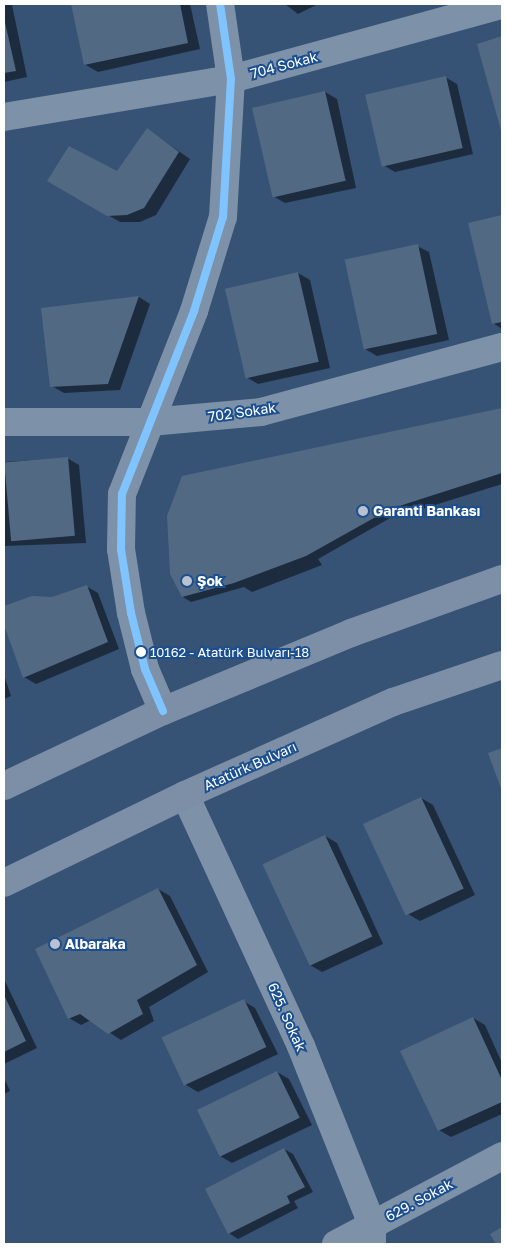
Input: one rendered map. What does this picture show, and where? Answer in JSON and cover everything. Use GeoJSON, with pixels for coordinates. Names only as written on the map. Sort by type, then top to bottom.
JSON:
{"type":"FeatureCollection","features":[{"type":"Feature","properties":{"kind":"main road"},"geometry":{"type":"LineString","coordinates":[[4,786],[163,711],[351,633],[502,578]]}},
{"type":"Feature","properties":{"kind":"main road","name":"Atatürk Bulvarı"},"geometry":{"type":"LineString","coordinates":[[4,883],[185,795],[393,702],[502,665]]}},
{"type":"Feature","properties":{"kind":"street"},"geometry":{"type":"LineString","coordinates":[[163,711],[146,669],[131,614],[121,549],[122,494],[194,311],[223,218],[231,79],[220,4]]}},
{"type":"Feature","properties":{"kind":"street","name":"704 Sokak"},"geometry":{"type":"LineString","coordinates":[[4,117],[231,79],[502,5]]}},
{"type":"Feature","properties":{"kind":"street","name":"702 Sokak"},"geometry":{"type":"LineString","coordinates":[[4,422],[150,422],[261,412],[502,347]]}},
{"type":"Feature","properties":{"kind":"street","name":"625. Sokak"},"geometry":{"type":"LineString","coordinates":[[185,795],[301,1046],[372,1234]]}},
{"type":"Feature","properties":{"kind":"street","name":"629. Sokak"},"geometry":{"type":"LineString","coordinates":[[336,1244],[372,1234],[502,1156]]}},
{"type":"Feature","properties":{"kind":"building"},"geometry":{"type":"Polygon","coordinates":[[[71,4],[180,4],[188,43],[84,65],[71,4]]]}},
{"type":"Feature","properties":{"kind":"building"},"geometry":{"type":"Polygon","coordinates":[[[4,18],[16,71],[4,73],[4,18]]]}},
{"type":"Feature","properties":{"kind":"building"},"geometry":{"type":"Polygon","coordinates":[[[502,36],[502,134],[477,44],[502,36]]]}},
{"type":"Feature","properties":{"kind":"building"},"geometry":{"type":"Polygon","coordinates":[[[446,76],[463,148],[382,167],[365,95],[446,76]]]}},
{"type":"Feature","properties":{"kind":"building"},"geometry":{"type":"Polygon","coordinates":[[[325,91],[346,181],[273,198],[252,108],[325,91]]]}},
{"type":"Feature","properties":{"kind":"building"},"geometry":{"type":"Polygon","coordinates":[[[147,128],[179,152],[144,208],[127,215],[107,216],[47,181],[69,146],[117,171],[147,128]]]}},
{"type":"Feature","properties":{"kind":"building"},"geometry":{"type":"Polygon","coordinates":[[[502,215],[502,322],[492,324],[468,223],[502,215]]]}},
{"type":"Feature","properties":{"kind":"building"},"geometry":{"type":"Polygon","coordinates":[[[418,244],[437,334],[364,350],[345,260],[418,244]]]}},
{"type":"Feature","properties":{"kind":"building"},"geometry":{"type":"Polygon","coordinates":[[[298,272],[319,362],[246,379],[225,289],[298,272]]]}},
{"type":"Feature","properties":{"kind":"building"},"geometry":{"type":"Polygon","coordinates":[[[139,296],[108,384],[50,387],[41,308],[139,296]]]}},
{"type":"Feature","properties":{"kind":"building"},"geometry":{"type":"Polygon","coordinates":[[[502,408],[502,473],[390,509],[306,556],[234,583],[182,597],[170,574],[167,516],[182,476],[502,408]]]}},
{"type":"Feature","properties":{"kind":"building"},"geometry":{"type":"Polygon","coordinates":[[[68,457],[75,536],[11,541],[4,463],[68,457]]]}},
{"type":"Feature","properties":{"kind":"building"},"geometry":{"type":"Polygon","coordinates":[[[87,585],[108,642],[23,678],[4,625],[4,606],[32,596],[52,597],[87,585]]]}},
{"type":"Feature","properties":{"kind":"building"},"geometry":{"type":"Polygon","coordinates":[[[502,748],[502,791],[488,753],[502,748]]]}},
{"type":"Feature","properties":{"kind":"building"},"geometry":{"type":"Polygon","coordinates":[[[421,797],[464,889],[406,916],[363,824],[421,797]]]}},
{"type":"Feature","properties":{"kind":"building"},"geometry":{"type":"Polygon","coordinates":[[[325,835],[372,937],[310,966],[262,864],[325,835]]]}},
{"type":"Feature","properties":{"kind":"building"},"geometry":{"type":"Polygon","coordinates":[[[158,888],[197,965],[137,1000],[143,1014],[108,1034],[80,1014],[68,1019],[35,949],[158,888]]]}},
{"type":"Feature","properties":{"kind":"building"},"geometry":{"type":"Polygon","coordinates":[[[4,995],[26,1041],[4,1052],[4,995]]]}},
{"type":"Feature","properties":{"kind":"building"},"geometry":{"type":"Polygon","coordinates":[[[244,999],[266,1047],[184,1085],[162,1037],[244,999]]]}},
{"type":"Feature","properties":{"kind":"building"},"geometry":{"type":"Polygon","coordinates":[[[473,1017],[502,1080],[502,1102],[438,1131],[400,1051],[473,1017]]]}},
{"type":"Feature","properties":{"kind":"building"},"geometry":{"type":"Polygon","coordinates":[[[277,1071],[300,1118],[220,1157],[197,1110],[277,1071]]]}},
{"type":"Feature","properties":{"kind":"building"},"geometry":{"type":"Polygon","coordinates":[[[284,1148],[305,1187],[287,1196],[290,1203],[228,1234],[205,1189],[284,1148]]]}},
{"type":"Feature","properties":{"kind":"building"},"geometry":{"type":"Polygon","coordinates":[[[502,1227],[502,1244],[496,1244],[490,1234],[502,1227]]]}},
{"type":"Feature","properties":{"kind":"transit line"},"geometry":{"type":"LineString","coordinates":[[163,711],[145,669],[131,613],[121,549],[122,494],[194,311],[223,217],[231,79],[220,4]]}},
{"type":"Feature","properties":{"kind":"place","name":"Garanti Bankası"},"geometry":{"type":"Point","coordinates":[363,511]}},
{"type":"Feature","properties":{"kind":"place","name":"Şok"},"geometry":{"type":"Point","coordinates":[187,581]}},
{"type":"Feature","properties":{"kind":"place","name":"10162 - Atatürk Bulvarı-18"},"geometry":{"type":"Point","coordinates":[141,652]}},
{"type":"Feature","properties":{"kind":"place","name":"Albaraka"},"geometry":{"type":"Point","coordinates":[55,944]}}]}
